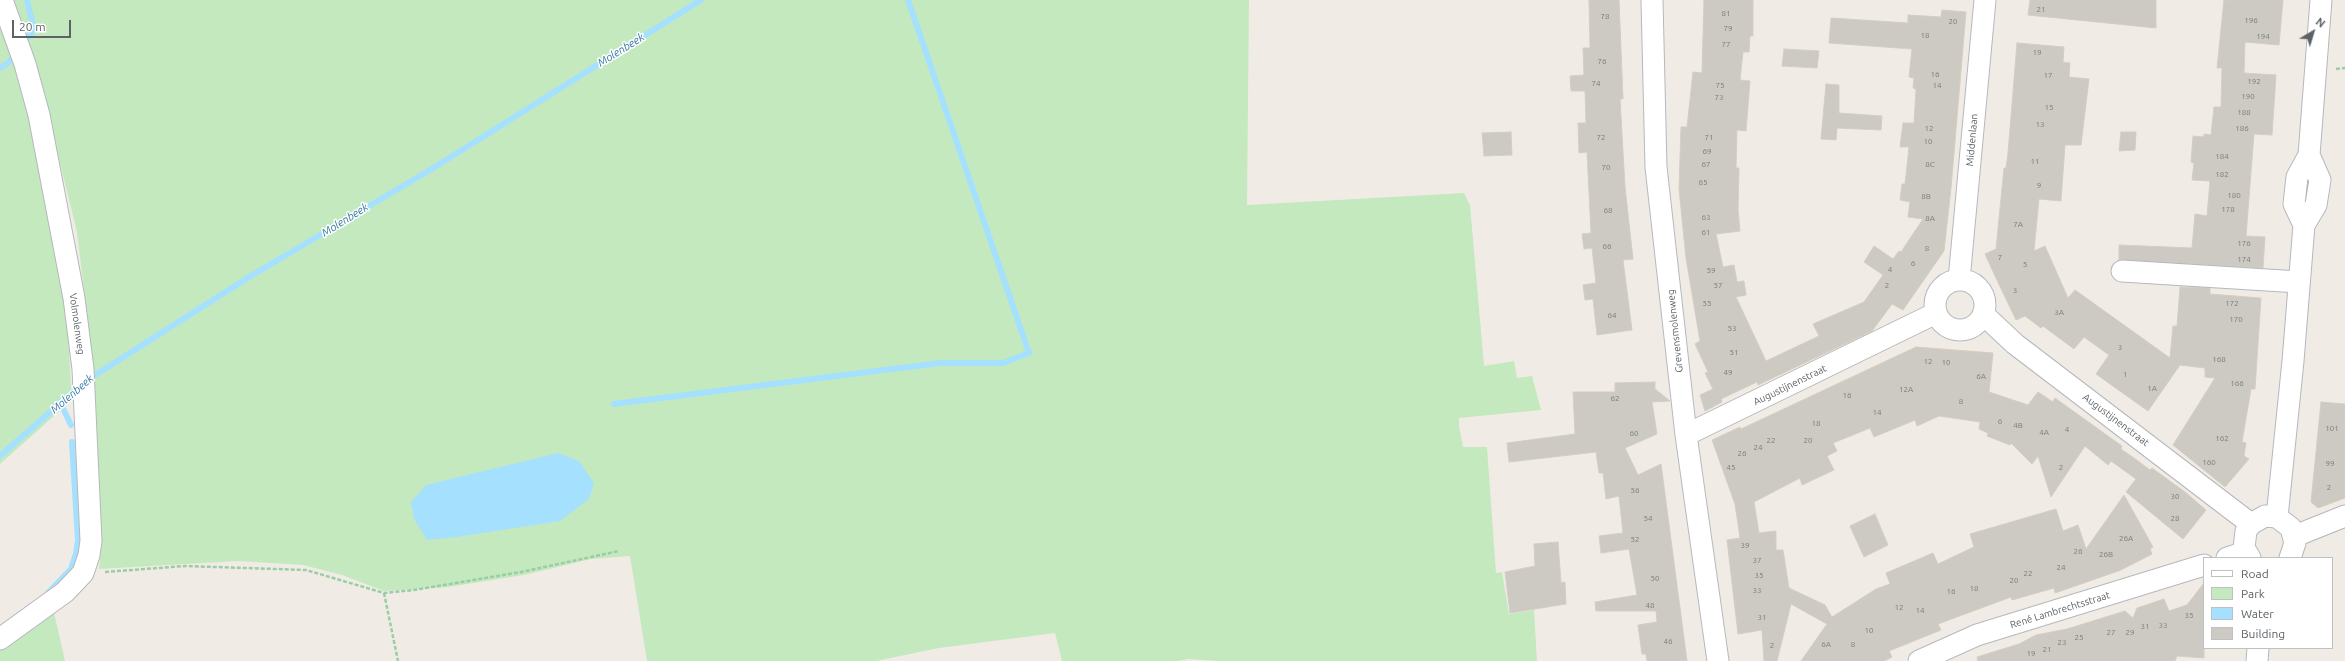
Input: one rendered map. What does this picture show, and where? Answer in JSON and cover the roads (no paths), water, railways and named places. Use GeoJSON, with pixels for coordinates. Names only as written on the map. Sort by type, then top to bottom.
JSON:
{"type":"FeatureCollection","features":[{"type":"Feature","properties":{"kind":"street","name":"Volmolenweg"},"geometry":{"type":"LineString","coordinates":[[0,639],[65,592],[83,573],[90,555],[91,541],[83,368],[74,298],[39,115],[25,64],[2,0]]}},
{"type":"Feature","properties":{"kind":"street","name":"Grevensmolenweg"},"geometry":{"type":"LineString","coordinates":[[1652,0],[1656,167],[1686,435],[1718,661]]}},
{"type":"Feature","properties":{"kind":"street","name":"Middenlaan"},"geometry":{"type":"LineString","coordinates":[[1959,280],[1985,0]]}},
{"type":"Feature","properties":{"kind":"street"},"geometry":{"type":"LineString","coordinates":[[2277,517],[2304,225],[2294,204],[2296,177],[2309,155],[2322,0]]}},
{"type":"Feature","properties":{"kind":"street"},"geometry":{"type":"LineString","coordinates":[[2122,271],[2299,282]]}},
{"type":"Feature","properties":{"kind":"street"},"geometry":{"type":"LineString","coordinates":[[1959,280],[1973,283],[1980,290],[1984,300],[1983,314],[1974,325],[1958,330],[1948,327],[1939,319],[1934,304],[1940,289],[1946,284],[1959,280]]}},
{"type":"Feature","properties":{"kind":"street","name":"Augustijnenstraat"},"geometry":{"type":"LineString","coordinates":[[1686,435],[1936,312]]}},
{"type":"Feature","properties":{"kind":"street","name":"Augustijnenstraat"},"geometry":{"type":"LineString","coordinates":[[1983,314],[2015,344],[2251,524]]}},
{"type":"Feature","properties":{"kind":"street"},"geometry":{"type":"LineString","coordinates":[[2241,556],[2244,538],[2251,524],[2265,516],[2277,517],[2288,524],[2295,536],[2294,548],[2290,557]]}},
{"type":"Feature","properties":{"kind":"street"},"geometry":{"type":"LineString","coordinates":[[2295,536],[2345,516]]}},
{"type":"Feature","properties":{"kind":"street","name":"René Lambrechtsstraat"},"geometry":{"type":"LineString","coordinates":[[1919,661],[1977,635],[2203,565]]}},
{"type":"Feature","properties":{"kind":"street"},"geometry":{"type":"LineString","coordinates":[[2257,661],[2258,649]]}},
{"type":"Feature","properties":{"kind":"water"},"geometry":{"type":"Polygon","coordinates":[[[558,453],[579,461],[594,483],[589,499],[560,521],[457,537],[427,540],[414,519],[411,502],[426,485],[558,453]]]}},
{"type":"Feature","properties":{"kind":"waterway"},"geometry":{"type":"LineString","coordinates":[[23,44],[34,30],[27,0]]}},
{"type":"Feature","properties":{"kind":"waterway","name":"Molenbeek"},"geometry":{"type":"LineString","coordinates":[[89,379],[249,277],[430,170],[701,0]]}},
{"type":"Feature","properties":{"kind":"waterway"},"geometry":{"type":"LineString","coordinates":[[614,404],[940,363],[1003,363],[1029,353],[908,0]]}},
{"type":"Feature","properties":{"kind":"waterway"},"geometry":{"type":"LineString","coordinates":[[0,68],[8,63],[16,53]]}},
{"type":"Feature","properties":{"kind":"waterway","name":"Molenbeek"},"geometry":{"type":"LineString","coordinates":[[0,456],[80,386]]}},
{"type":"Feature","properties":{"kind":"waterway"},"geometry":{"type":"LineString","coordinates":[[60,402],[71,425]]}},
{"type":"Feature","properties":{"kind":"waterway"},"geometry":{"type":"LineString","coordinates":[[48,593],[71,569],[76,554],[78,541],[72,442]]}}]}
